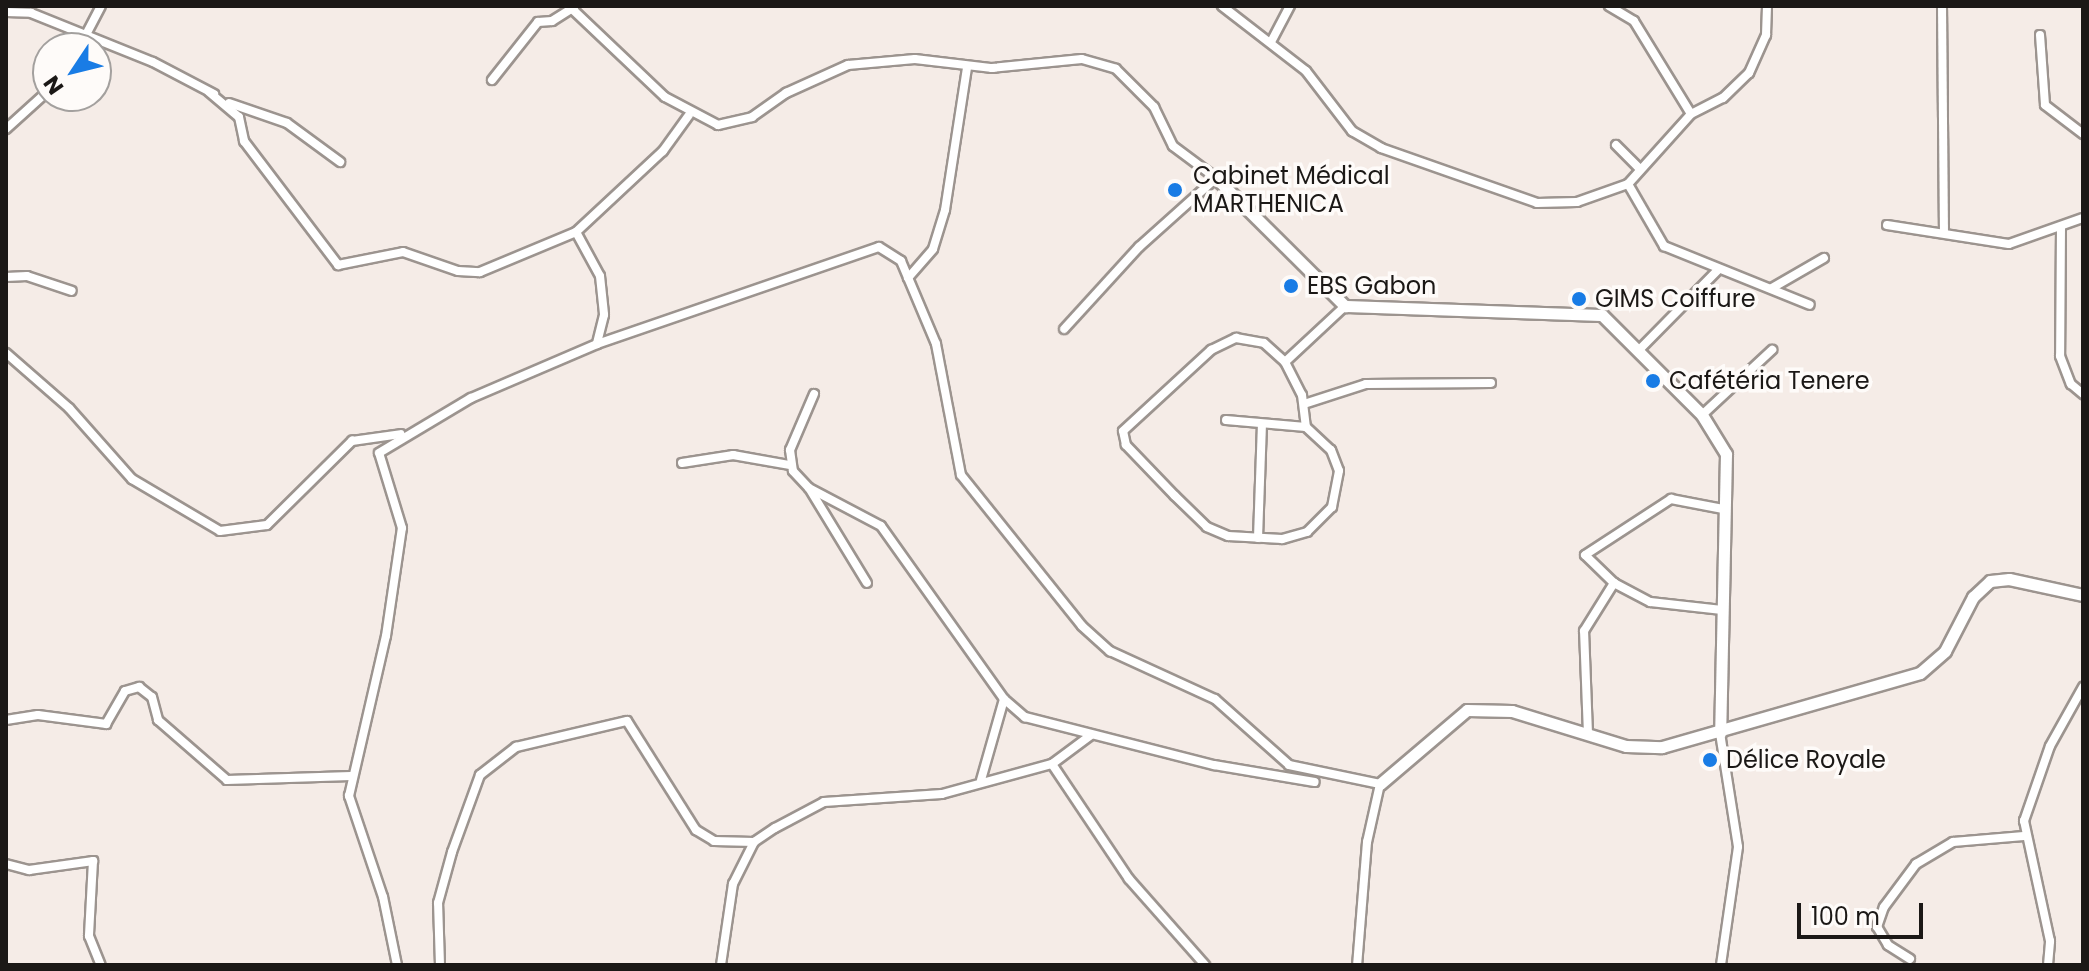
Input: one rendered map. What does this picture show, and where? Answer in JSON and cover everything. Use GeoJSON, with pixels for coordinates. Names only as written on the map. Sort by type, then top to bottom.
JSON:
{"type":"FeatureCollection","features":[{"type":"Feature","properties":{"kind":"street"},"geometry":{"type":"LineString","coordinates":[[87,32],[101,6]]}},
{"type":"Feature","properties":{"kind":"street"},"geometry":{"type":"LineString","coordinates":[[1222,6],[1271,42],[1316,81],[1352,131],[1427,168],[1537,203],[1577,202],[1628,184],[1639,168],[1691,114],[1723,98],[1749,73],[1766,35],[1767,6]]}},
{"type":"Feature","properties":{"kind":"street"},"geometry":{"type":"LineString","coordinates":[[1271,42],[1290,6]]}},
{"type":"Feature","properties":{"kind":"street"},"geometry":{"type":"LineString","coordinates":[[1609,6],[1627,15],[1691,114]]}},
{"type":"Feature","properties":{"kind":"street"},"geometry":{"type":"LineString","coordinates":[[1627,15],[1633,6]]}},
{"type":"Feature","properties":{"kind":"street"},"geometry":{"type":"LineString","coordinates":[[1942,6],[1944,231]]}},
{"type":"Feature","properties":{"kind":"street"},"geometry":{"type":"LineString","coordinates":[[492,80],[538,22],[572,7],[689,115],[731,125],[848,65],[915,59],[967,68],[1082,59],[1116,69],[1154,107],[1173,146],[1216,178],[1345,306],[1591,313],[1613,321],[1702,415],[1724,445],[1720,733],[1738,835],[1721,965]]}},
{"type":"Feature","properties":{"kind":"street"},"geometry":{"type":"LineString","coordinates":[[6,12],[31,13],[78,32]]}},
{"type":"Feature","properties":{"kind":"street"},"geometry":{"type":"LineString","coordinates":[[2040,35],[2045,105],[2083,134]]}},
{"type":"Feature","properties":{"kind":"street"},"geometry":{"type":"LineString","coordinates":[[112,47],[209,92],[242,111],[287,123],[340,162]]}},
{"type":"Feature","properties":{"kind":"street"},"geometry":{"type":"LineString","coordinates":[[908,278],[933,249],[945,210],[967,68]]}},
{"type":"Feature","properties":{"kind":"street"},"geometry":{"type":"LineString","coordinates":[[209,92],[239,117],[244,141],[338,265],[403,252],[458,271],[480,272],[576,232],[663,151],[689,115]]}},
{"type":"Feature","properties":{"kind":"street"},"geometry":{"type":"LineString","coordinates":[[6,129],[32,105]]}},
{"type":"Feature","properties":{"kind":"street"},"geometry":{"type":"LineString","coordinates":[[1616,145],[1639,168]]}},
{"type":"Feature","properties":{"kind":"street"},"geometry":{"type":"LineString","coordinates":[[1064,329],[1139,247],[1216,178]]}},
{"type":"Feature","properties":{"kind":"street"},"geometry":{"type":"LineString","coordinates":[[1628,184],[1664,246],[1718,270],[1741,272],[1810,305]]}},
{"type":"Feature","properties":{"kind":"street"},"geometry":{"type":"LineString","coordinates":[[1887,225],[1944,231],[2009,244],[2083,218]]}},
{"type":"Feature","properties":{"kind":"street"},"geometry":{"type":"LineString","coordinates":[[2061,227],[2060,356],[2071,384],[2083,394]]}},
{"type":"Feature","properties":{"kind":"street"},"geometry":{"type":"LineString","coordinates":[[576,232],[600,276],[604,315],[597,344]]}},
{"type":"Feature","properties":{"kind":"street"},"geometry":{"type":"LineString","coordinates":[[6,353],[69,408],[132,479],[220,531],[267,525],[352,441],[405,434],[597,344],[872,247],[894,252],[936,344],[961,475],[1082,626],[1110,651],[1215,699],[1289,765],[1380,784]]}},
{"type":"Feature","properties":{"kind":"street"},"geometry":{"type":"LineString","coordinates":[[1772,288],[1824,258]]}},
{"type":"Feature","properties":{"kind":"street"},"geometry":{"type":"LineString","coordinates":[[1641,348],[1718,270]]}},
{"type":"Feature","properties":{"kind":"street"},"geometry":{"type":"LineString","coordinates":[[6,277],[27,276],[72,291]]}},
{"type":"Feature","properties":{"kind":"street"},"geometry":{"type":"LineString","coordinates":[[1285,362],[1345,306]]}},
{"type":"Feature","properties":{"kind":"street"},"geometry":{"type":"LineString","coordinates":[[1228,340],[1264,343],[1285,362],[1304,404],[1306,427],[1337,461],[1332,507],[1295,538],[1258,538],[1207,527],[1122,434],[1228,340]]}},
{"type":"Feature","properties":{"kind":"street"},"geometry":{"type":"LineString","coordinates":[[1702,415],[1772,350]]}},
{"type":"Feature","properties":{"kind":"street"},"geometry":{"type":"LineString","coordinates":[[1304,404],[1366,384],[1491,383]]}},
{"type":"Feature","properties":{"kind":"street"},"geometry":{"type":"LineString","coordinates":[[790,465],[797,427],[814,394]]}},
{"type":"Feature","properties":{"kind":"street"},"geometry":{"type":"LineString","coordinates":[[1226,420],[1306,427]]}},
{"type":"Feature","properties":{"kind":"street"},"geometry":{"type":"LineString","coordinates":[[1258,538],[1262,424]]}},
{"type":"Feature","properties":{"kind":"street"},"geometry":{"type":"LineString","coordinates":[[397,965],[383,897],[352,816],[351,776],[386,636],[402,528],[377,460],[405,434]]}},
{"type":"Feature","properties":{"kind":"street"},"geometry":{"type":"LineString","coordinates":[[682,463],[733,455],[790,465],[809,488],[867,583]]}},
{"type":"Feature","properties":{"kind":"street"},"geometry":{"type":"LineString","coordinates":[[809,488],[881,526],[1004,699],[1035,723],[1315,782]]}},
{"type":"Feature","properties":{"kind":"street"},"geometry":{"type":"LineString","coordinates":[[1722,610],[1650,602],[1614,583],[1586,558],[1594,546],[1671,499],[1723,509]]}},
{"type":"Feature","properties":{"kind":"street"},"geometry":{"type":"LineString","coordinates":[[1357,965],[1367,842],[1380,784],[1476,708],[1525,714],[1650,749],[1720,733],[1920,673],[1945,651],[1973,597],[1990,581],[2009,579],[2083,595]]}},
{"type":"Feature","properties":{"kind":"street"},"geometry":{"type":"LineString","coordinates":[[1588,734],[1584,631],[1614,583]]}},
{"type":"Feature","properties":{"kind":"street"},"geometry":{"type":"LineString","coordinates":[[6,720],[38,715],[106,724],[125,691],[139,687],[152,697],[158,720],[227,780],[351,776]]}},
{"type":"Feature","properties":{"kind":"street"},"geometry":{"type":"LineString","coordinates":[[2048,965],[2047,927],[2024,836],[2035,781],[2083,687]]}},
{"type":"Feature","properties":{"kind":"street"},"geometry":{"type":"LineString","coordinates":[[981,780],[1004,699]]}},
{"type":"Feature","properties":{"kind":"street"},"geometry":{"type":"LineString","coordinates":[[440,965],[438,903],[452,852],[480,775],[516,747],[627,721],[696,830],[714,841],[754,842],[824,802],[942,794],[981,780],[1052,764],[1091,735]]}},
{"type":"Feature","properties":{"kind":"street"},"geometry":{"type":"LineString","coordinates":[[1052,764],[1129,879],[1205,965]]}},
{"type":"Feature","properties":{"kind":"street"},"geometry":{"type":"LineString","coordinates":[[1910,959],[1888,945],[1877,927],[1916,864],[1953,842],[2024,836]]}},
{"type":"Feature","properties":{"kind":"street"},"geometry":{"type":"LineString","coordinates":[[721,965],[726,906],[754,842]]}},
{"type":"Feature","properties":{"kind":"street"},"geometry":{"type":"LineString","coordinates":[[6,864],[29,870],[93,861],[89,936],[101,965]]}},
{"type":"Feature","properties":{"kind":"place","name":"Cabinet Médical MARTHENICA"},"geometry":{"type":"Point","coordinates":[1175,190]}},
{"type":"Feature","properties":{"kind":"place","name":"EBS Gabon"},"geometry":{"type":"Point","coordinates":[1291,286]}},
{"type":"Feature","properties":{"kind":"place","name":"GIMS Coiffure"},"geometry":{"type":"Point","coordinates":[1579,299]}},
{"type":"Feature","properties":{"kind":"place","name":"Cafétéria Tenere"},"geometry":{"type":"Point","coordinates":[1653,381]}},
{"type":"Feature","properties":{"kind":"place","name":"Délice Royale"},"geometry":{"type":"Point","coordinates":[1710,760]}}]}
